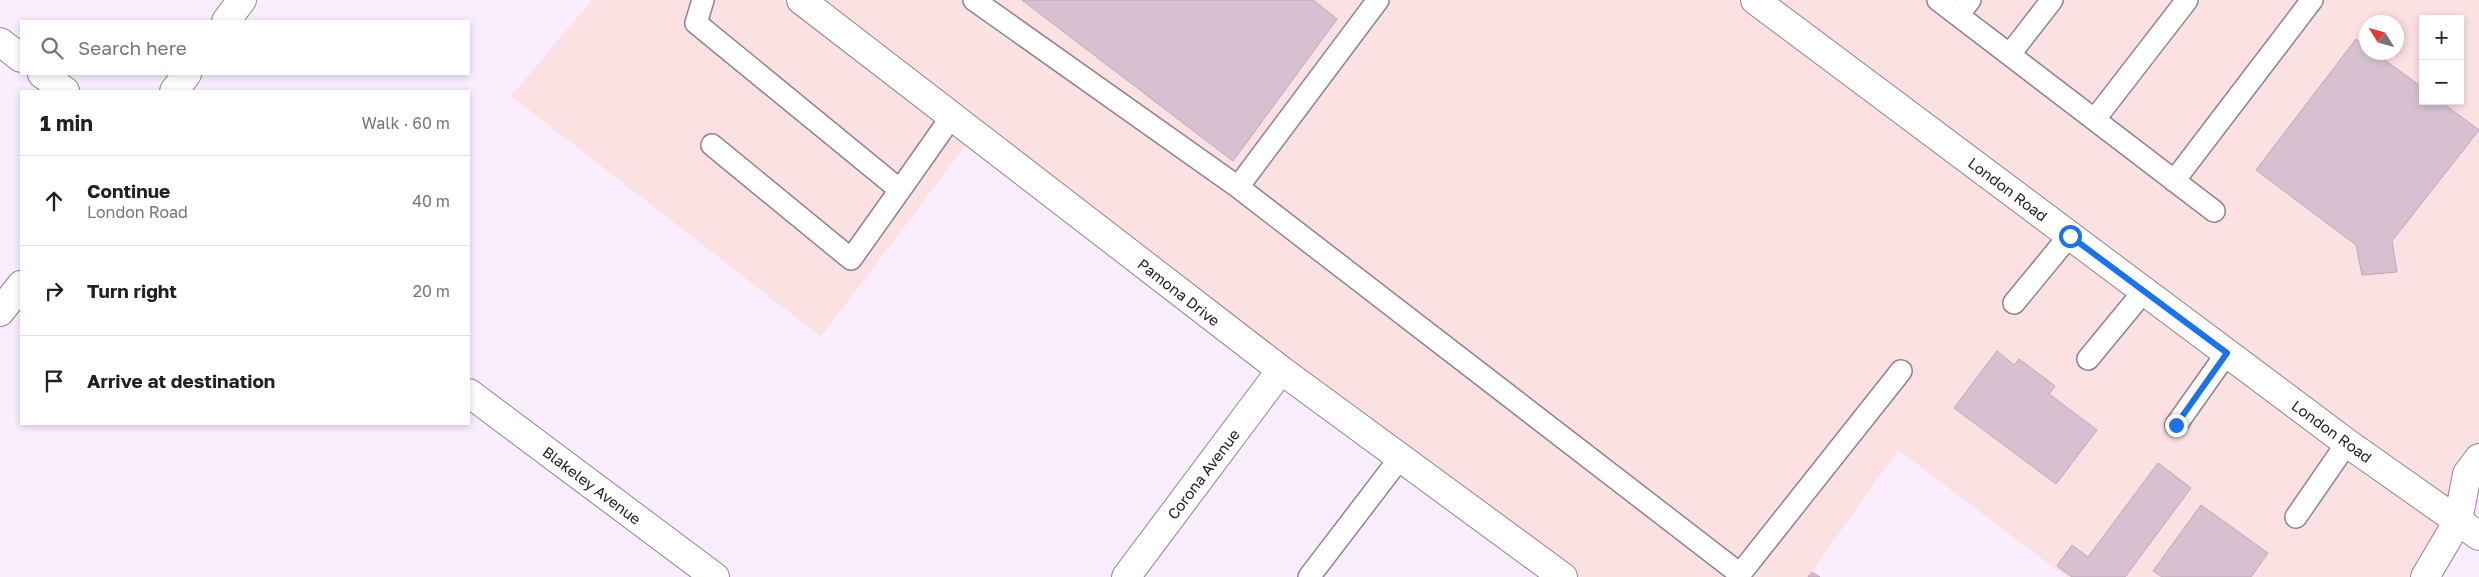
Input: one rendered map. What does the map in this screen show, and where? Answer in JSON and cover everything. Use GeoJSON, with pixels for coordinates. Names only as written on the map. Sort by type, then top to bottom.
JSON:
{"type":"FeatureCollection","features":[{"type":"Feature","properties":{"kind":"street"},"geometry":{"type":"LineString","coordinates":[[227,20],[242,0]]}},
{"type":"Feature","properties":{"kind":"street","name":"Pamona Drive"},"geometry":{"type":"LineString","coordinates":[[801,0],[1281,370],[1563,577]]}},
{"type":"Feature","properties":{"kind":"street","name":"London Road"},"geometry":{"type":"LineString","coordinates":[[1755,0],[2347,443],[2468,528]]}},
{"type":"Feature","properties":{"kind":"street"},"geometry":{"type":"LineString","coordinates":[[0,42],[20,57]]}},
{"type":"Feature","properties":{"kind":"street"},"geometry":{"type":"LineString","coordinates":[[43,75],[64,90]]}},
{"type":"Feature","properties":{"kind":"street"},"geometry":{"type":"LineString","coordinates":[[175,90],[186,75]]}},
{"type":"Feature","properties":{"kind":"street"},"geometry":{"type":"LineString","coordinates":[[0,312],[20,286]]}},
{"type":"Feature","properties":{"kind":"street","name":"Corona Avenue"},"geometry":{"type":"LineString","coordinates":[[1126,577],[1281,370]]}},
{"type":"Feature","properties":{"kind":"street","name":"Blakeley Avenue"},"geometry":{"type":"LineString","coordinates":[[470,394],[715,577]]}},
{"type":"Feature","properties":{"kind":"street"},"geometry":{"type":"LineString","coordinates":[[2425,577],[2468,528],[2467,474],[2479,458]]}},
{"type":"Feature","properties":{"kind":"lane"},"geometry":{"type":"LineString","coordinates":[[703,0],[696,23],[900,190]]}},
{"type":"Feature","properties":{"kind":"lane"},"geometry":{"type":"LineString","coordinates":[[974,0],[1238,187],[1740,574],[1900,371]]}},
{"type":"Feature","properties":{"kind":"lane"},"geometry":{"type":"LineString","coordinates":[[1238,187],[1378,0]]}},
{"type":"Feature","properties":{"kind":"lane"},"geometry":{"type":"LineString","coordinates":[[1938,0],[1964,8],[2010,54],[2214,211]]}},
{"type":"Feature","properties":{"kind":"lane"},"geometry":{"type":"LineString","coordinates":[[2010,54],[2052,0]]}},
{"type":"Feature","properties":{"kind":"lane"},"geometry":{"type":"LineString","coordinates":[[2095,120],[2187,0]]}},
{"type":"Feature","properties":{"kind":"lane"},"geometry":{"type":"LineString","coordinates":[[2174,181],[2312,0]]}},
{"type":"Feature","properties":{"kind":"lane"},"geometry":{"type":"LineString","coordinates":[[712,145],[851,258],[952,116]]}},
{"type":"Feature","properties":{"kind":"lane"},"geometry":{"type":"LineString","coordinates":[[2014,303],[2070,236]]}},
{"type":"Feature","properties":{"kind":"lane"},"geometry":{"type":"LineString","coordinates":[[2088,359],[2144,291]]}},
{"type":"Feature","properties":{"kind":"lane"},"geometry":{"type":"LineString","coordinates":[[2176,425],[2227,353]]}},
{"type":"Feature","properties":{"kind":"lane"},"geometry":{"type":"LineString","coordinates":[[2296,517],[2347,443]]}},
{"type":"Feature","properties":{"kind":"lane"},"geometry":{"type":"LineString","coordinates":[[1309,577],[1400,458]]}},
{"type":"Feature","properties":{"kind":"shaded area"},"geometry":{"type":"Polygon","coordinates":[[[592,0],[2479,0],[2479,458],[2425,577],[2066,577],[1898,450],[1808,577],[1563,577],[974,134],[821,337],[511,96],[592,0]]]}},
{"type":"Feature","properties":{"kind":"building"},"geometry":{"type":"Polygon","coordinates":[[[1022,0],[1313,0],[1337,19],[1233,161],[1022,0]]]}},
{"type":"Feature","properties":{"kind":"building"},"geometry":{"type":"Polygon","coordinates":[[[2356,39],[2359,41],[2359,60],[2385,60],[2419,85],[2419,105],[2445,105],[2479,130],[2392,241],[2397,272],[2362,275],[2356,245],[2256,170],[2356,39]]]}},
{"type":"Feature","properties":{"kind":"building"},"geometry":{"type":"Polygon","coordinates":[[[1997,351],[2014,365],[2019,359],[2055,386],[2049,394],[2097,430],[2056,484],[1954,408],[1997,351]]]}},
{"type":"Feature","properties":{"kind":"building"},"geometry":{"type":"Polygon","coordinates":[[[2158,463],[2191,488],[2125,577],[2072,577],[2057,566],[2072,545],[2088,557],[2158,463]]]}},
{"type":"Feature","properties":{"kind":"building"},"geometry":{"type":"Polygon","coordinates":[[[2201,505],[2268,553],[2251,577],[2162,577],[2153,571],[2201,505]]]}},
{"type":"Feature","properties":{"kind":"building"},"geometry":{"type":"Polygon","coordinates":[[[1812,572],[1820,577],[1808,577],[1812,572]]]}},
{"type":"Feature","properties":{"kind":"route"},"geometry":{"type":"LineString","coordinates":[[2070,236],[2227,353],[2176,425]]}}]}
